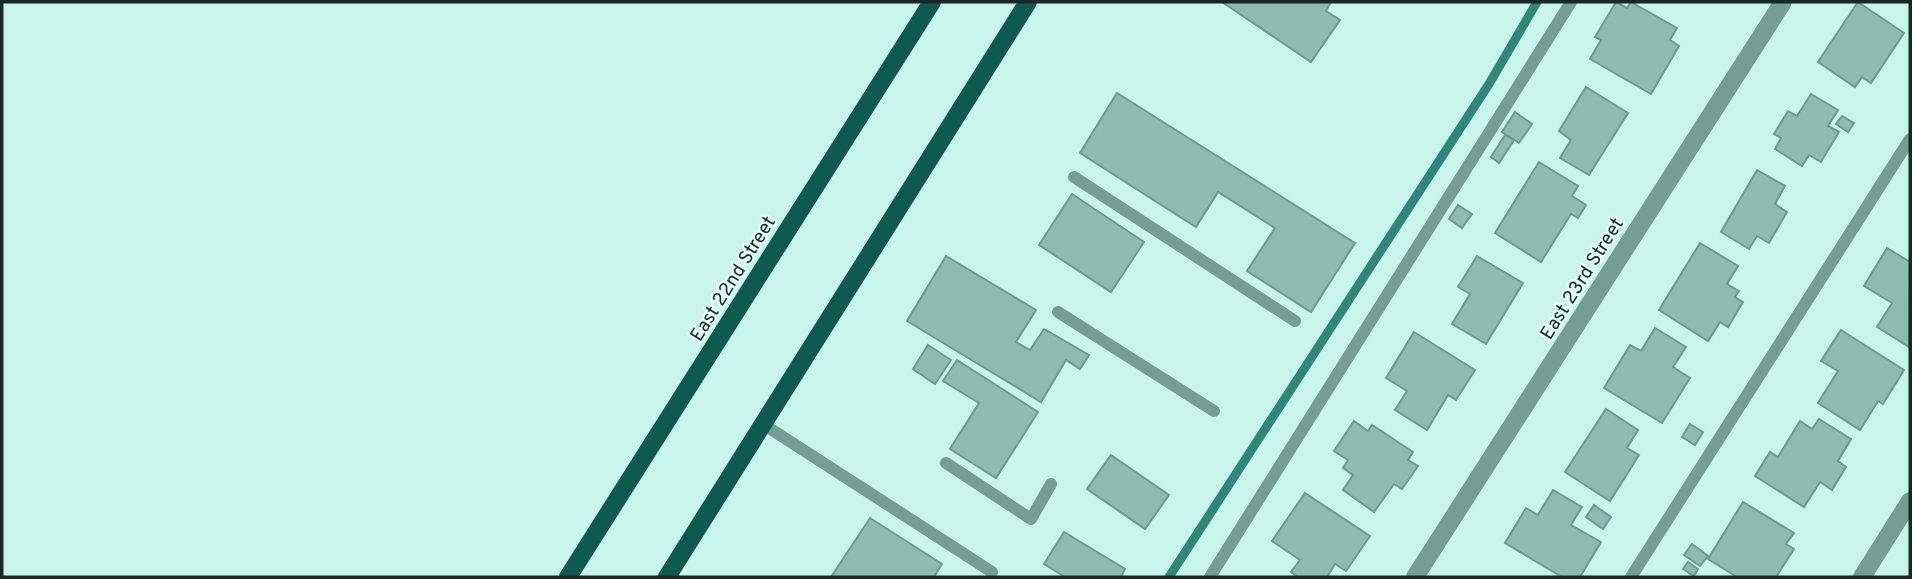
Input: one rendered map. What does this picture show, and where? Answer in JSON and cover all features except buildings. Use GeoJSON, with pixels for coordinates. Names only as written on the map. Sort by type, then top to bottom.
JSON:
{"type":"FeatureCollection","features":[{"type":"Feature","properties":{"kind":"main road","name":"East 22nd Street"},"geometry":{"type":"LineString","coordinates":[[568,577],[932,2]]}},
{"type":"Feature","properties":{"kind":"main road"},"geometry":{"type":"LineString","coordinates":[[667,577],[1028,2]]}},
{"type":"Feature","properties":{"kind":"street","name":"East 23rd Street"},"geometry":{"type":"LineString","coordinates":[[1415,577],[1783,2]]}},
{"type":"Feature","properties":{"kind":"street"},"geometry":{"type":"LineString","coordinates":[[1863,577],[1910,501]]}},
{"type":"Feature","properties":{"kind":"lane"},"geometry":{"type":"LineString","coordinates":[[1210,577],[1571,2]]}},
{"type":"Feature","properties":{"kind":"lane"},"geometry":{"type":"LineString","coordinates":[[1631,577],[1910,139]]}},
{"type":"Feature","properties":{"kind":"lane"},"geometry":{"type":"LineString","coordinates":[[1074,177],[1295,321]]}},
{"type":"Feature","properties":{"kind":"lane"},"geometry":{"type":"LineString","coordinates":[[1058,312],[1214,411]]}},
{"type":"Feature","properties":{"kind":"lane"},"geometry":{"type":"LineString","coordinates":[[763,424],[992,572]]}},
{"type":"Feature","properties":{"kind":"lane"},"geometry":{"type":"LineString","coordinates":[[946,463],[1031,519],[1051,484]]}},
{"type":"Feature","properties":{"kind":"waterway"},"geometry":{"type":"LineString","coordinates":[[1169,577],[1489,84],[1537,2]]}}]}
